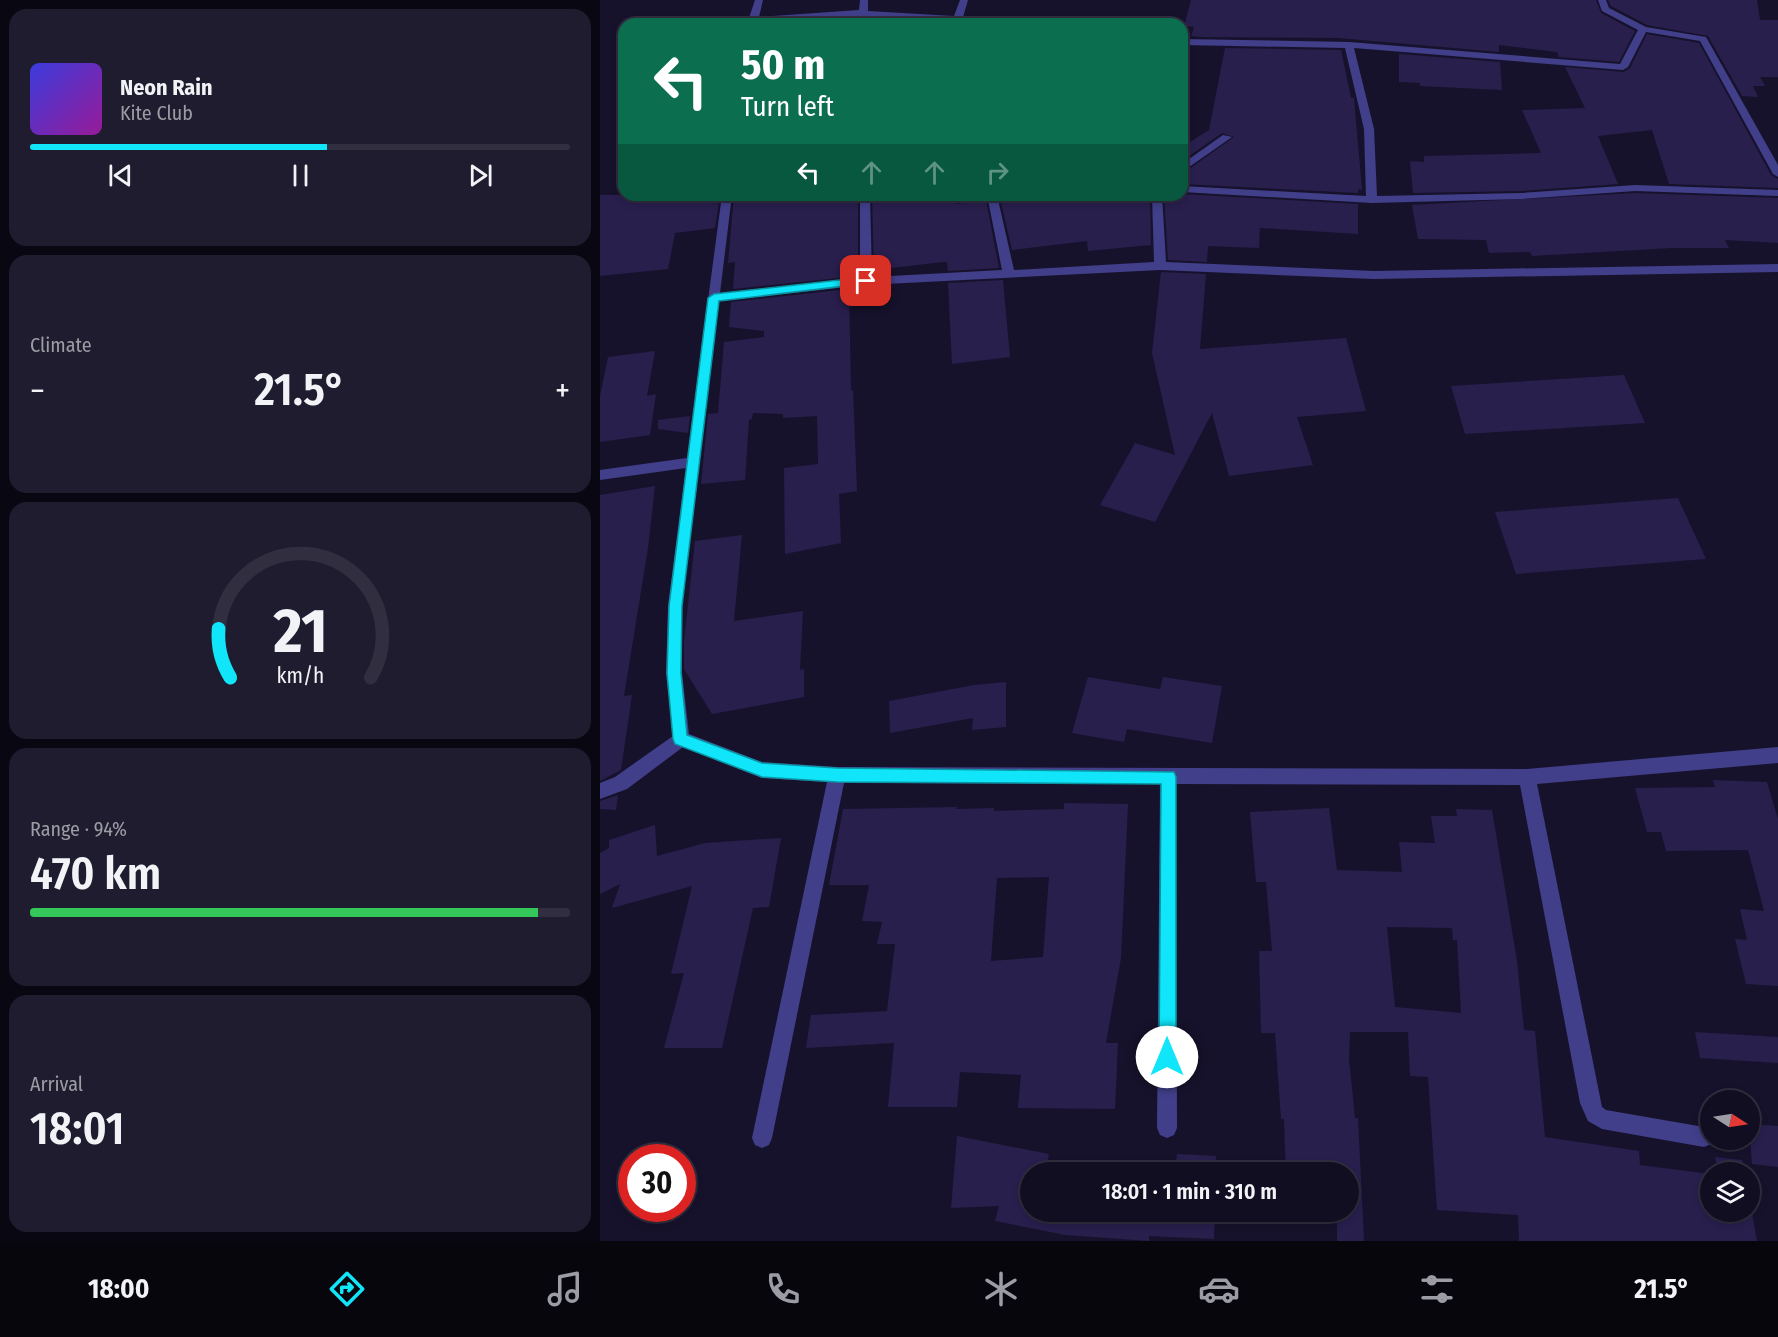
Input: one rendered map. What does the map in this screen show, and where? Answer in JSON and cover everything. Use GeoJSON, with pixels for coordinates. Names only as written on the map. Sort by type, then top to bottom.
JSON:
{"type":"FeatureCollection","features":[{"type":"Feature","properties":{"kind":"street"},"geometry":{"type":"LineString","coordinates":[[753,18],[759,0]]}},
{"type":"Feature","properties":{"kind":"street"},"geometry":{"type":"LineString","coordinates":[[862,18],[864,0]]}},
{"type":"Feature","properties":{"kind":"street"},"geometry":{"type":"LineString","coordinates":[[958,18],[964,0]]}},
{"type":"Feature","properties":{"kind":"street"},"geometry":{"type":"LineString","coordinates":[[1602,0],[1605,9],[1643,29],[1703,39],[1778,174]]}},
{"type":"Feature","properties":{"kind":"street"},"geometry":{"type":"LineString","coordinates":[[801,18],[862,13],[921,18]]}},
{"type":"Feature","properties":{"kind":"street"},"geometry":{"type":"LineString","coordinates":[[1188,42],[1349,45],[1623,67],[1643,29]]}},
{"type":"Feature","properties":{"kind":"street"},"geometry":{"type":"LineString","coordinates":[[1349,45],[1369,129],[1372,200]]}},
{"type":"Feature","properties":{"kind":"street"},"geometry":{"type":"LineString","coordinates":[[1188,165],[1227,137]]}},
{"type":"Feature","properties":{"kind":"street"},"geometry":{"type":"LineString","coordinates":[[1188,189],[1372,200],[1522,196],[1635,188],[1778,193]]}},
{"type":"Feature","properties":{"kind":"street"},"geometry":{"type":"LineString","coordinates":[[681,739],[674,673],[675,606],[726,201]]}},
{"type":"Feature","properties":{"kind":"street"},"geometry":{"type":"LineString","coordinates":[[865,201],[866,281]]}},
{"type":"Feature","properties":{"kind":"street"},"geometry":{"type":"LineString","coordinates":[[993,201],[1009,274]]}},
{"type":"Feature","properties":{"kind":"street"},"geometry":{"type":"LineString","coordinates":[[1158,201],[1160,266]]}},
{"type":"Feature","properties":{"kind":"street"},"geometry":{"type":"LineString","coordinates":[[714,298],[866,281],[1160,266],[1374,275],[1778,268]]}},
{"type":"Feature","properties":{"kind":"street"},"geometry":{"type":"LineString","coordinates":[[600,475],[694,462]]}},
{"type":"Feature","properties":{"kind":"street"},"geometry":{"type":"LineString","coordinates":[[681,739],[762,770],[837,775],[1527,777],[1778,755]]}},
{"type":"Feature","properties":{"kind":"street"},"geometry":{"type":"LineString","coordinates":[[600,791],[621,783],[681,739]]}},
{"type":"Feature","properties":{"kind":"street"},"geometry":{"type":"LineString","coordinates":[[762,1138],[837,775]]}},
{"type":"Feature","properties":{"kind":"street"},"geometry":{"type":"LineString","coordinates":[[1167,1128],[1168,777]]}},
{"type":"Feature","properties":{"kind":"street"},"geometry":{"type":"LineString","coordinates":[[1527,777],[1590,1104],[1595,1114],[1602,1119],[1700,1136]]}},
{"type":"Feature","properties":{"kind":"building"},"geometry":{"type":"Polygon","coordinates":[[[1191,0],[1596,0],[1601,13],[1635,31],[1619,62],[1559,57],[1557,52],[1499,45],[1499,52],[1338,38],[1191,36],[1194,27],[1188,26],[1188,18],[1186,18],[1191,0]]]}},
{"type":"Feature","properties":{"kind":"building"},"geometry":{"type":"Polygon","coordinates":[[[1608,0],[1757,0],[1760,20],[1778,20],[1778,77],[1760,77],[1765,86],[1753,86],[1758,97],[1742,96],[1708,36],[1647,25],[1611,6],[1608,0]]]}},
{"type":"Feature","properties":{"kind":"building"},"geometry":{"type":"Polygon","coordinates":[[[1647,34],[1699,43],[1771,175],[1778,179],[1778,188],[1669,184],[1652,130],[1598,136],[1618,184],[1522,191],[1413,193],[1410,161],[1424,162],[1424,156],[1541,153],[1522,110],[1585,108],[1565,67],[1624,72],[1630,68],[1647,34]]]}},
{"type":"Feature","properties":{"kind":"building"},"geometry":{"type":"Polygon","coordinates":[[[1225,48],[1341,50],[1351,98],[1354,98],[1362,190],[1358,189],[1358,193],[1188,184],[1188,170],[1234,137],[1222,133],[1188,157],[1188,143],[1209,130],[1225,48]]]}},
{"type":"Feature","properties":{"kind":"building"},"geometry":{"type":"Polygon","coordinates":[[[1399,54],[1500,62],[1502,90],[1420,86],[1420,83],[1399,82],[1399,54]]]}},
{"type":"Feature","properties":{"kind":"building"},"geometry":{"type":"Polygon","coordinates":[[[1635,193],[1778,198],[1778,243],[1725,240],[1729,248],[1672,248],[1532,256],[1530,252],[1489,253],[1486,240],[1418,239],[1412,205],[1635,193]]]}},
{"type":"Feature","properties":{"kind":"building"},"geometry":{"type":"Polygon","coordinates":[[[1188,194],[1358,204],[1358,234],[1260,228],[1259,248],[1208,246],[1207,262],[1168,260],[1164,201],[1188,201],[1188,194]]]}},
{"type":"Feature","properties":{"kind":"building"},"geometry":{"type":"Polygon","coordinates":[[[600,195],[618,195],[618,201],[719,201],[715,228],[675,233],[668,269],[600,276],[600,195]]]}},
{"type":"Feature","properties":{"kind":"building"},"geometry":{"type":"Polygon","coordinates":[[[733,201],[858,201],[858,272],[848,274],[849,277],[733,289],[735,262],[728,263],[733,201]]]}},
{"type":"Feature","properties":{"kind":"building"},"geometry":{"type":"Polygon","coordinates":[[[872,201],[956,201],[956,204],[986,201],[999,268],[948,271],[947,262],[943,262],[874,270],[872,201]]]}},
{"type":"Feature","properties":{"kind":"building"},"geometry":{"type":"Polygon","coordinates":[[[1001,201],[1150,201],[1151,245],[1088,251],[1087,241],[1012,250],[1001,201]]]}},
{"type":"Feature","properties":{"kind":"building"},"geometry":{"type":"Polygon","coordinates":[[[1161,272],[1206,274],[1200,349],[1346,338],[1366,411],[1297,417],[1313,465],[1229,476],[1212,413],[1155,522],[1100,505],[1135,443],[1175,455],[1152,353],[1161,272]]]}},
{"type":"Feature","properties":{"kind":"building"},"geometry":{"type":"Polygon","coordinates":[[[1003,280],[1010,357],[952,364],[948,283],[1003,280]]]}},
{"type":"Feature","properties":{"kind":"building"},"geometry":{"type":"Polygon","coordinates":[[[849,289],[851,390],[853,390],[857,491],[839,494],[841,543],[785,554],[784,468],[818,464],[817,416],[783,418],[783,414],[753,413],[752,419],[749,420],[745,480],[701,484],[708,414],[718,413],[724,342],[764,337],[764,331],[729,327],[731,302],[849,289]]]}},
{"type":"Feature","properties":{"kind":"building"},"geometry":{"type":"Polygon","coordinates":[[[655,351],[647,396],[656,394],[650,435],[600,442],[600,396],[608,357],[655,351]]]}},
{"type":"Feature","properties":{"kind":"building"},"geometry":{"type":"Polygon","coordinates":[[[1624,375],[1645,423],[1465,434],[1451,386],[1624,375]]]}},
{"type":"Feature","properties":{"kind":"building"},"geometry":{"type":"Polygon","coordinates":[[[690,416],[688,433],[658,429],[658,420],[690,416]]]}},
{"type":"Feature","properties":{"kind":"building"},"geometry":{"type":"Polygon","coordinates":[[[655,486],[648,548],[624,696],[632,695],[621,770],[600,781],[600,495],[655,486]]]}},
{"type":"Feature","properties":{"kind":"building"},"geometry":{"type":"Polygon","coordinates":[[[1678,498],[1706,559],[1516,574],[1495,512],[1678,498]]]}},
{"type":"Feature","properties":{"kind":"building"},"geometry":{"type":"Polygon","coordinates":[[[742,535],[734,621],[803,611],[800,670],[804,669],[804,697],[712,714],[684,669],[684,641],[695,541],[742,535]]]}},
{"type":"Feature","properties":{"kind":"building"},"geometry":{"type":"Polygon","coordinates":[[[1088,677],[1160,689],[1163,677],[1222,686],[1212,743],[1127,729],[1124,742],[1072,733],[1088,677]]]}},
{"type":"Feature","properties":{"kind":"building"},"geometry":{"type":"Polygon","coordinates":[[[1006,682],[1006,727],[972,730],[973,718],[890,733],[889,701],[974,685],[1006,682]]]}},
{"type":"Feature","properties":{"kind":"building"},"geometry":{"type":"Polygon","coordinates":[[[1713,780],[1767,782],[1778,819],[1778,986],[1746,984],[1735,939],[1747,940],[1740,909],[1764,911],[1748,850],[1666,851],[1661,832],[1647,832],[1635,788],[1715,787],[1713,780]]]}},
{"type":"Feature","properties":{"kind":"building"},"geometry":{"type":"Polygon","coordinates":[[[618,795],[616,810],[600,809],[600,801],[618,795]]]}},
{"type":"Feature","properties":{"kind":"building"},"geometry":{"type":"Polygon","coordinates":[[[1064,803],[1128,804],[1121,958],[1106,1043],[1118,1043],[1115,1109],[1018,1108],[1021,1075],[960,1072],[957,1107],[888,1107],[894,1043],[806,1048],[811,1015],[887,1011],[895,944],[877,944],[882,922],[862,921],[869,885],[829,885],[843,809],[957,807],[956,809],[994,808],[994,811],[1064,809],[1064,803]],[[1049,877],[997,878],[991,961],[1043,957],[1049,877]]]}},
{"type":"Feature","properties":{"kind":"building"},"geometry":{"type":"Polygon","coordinates":[[[1329,808],[1337,870],[1402,872],[1399,842],[1435,843],[1431,816],[1457,816],[1456,809],[1492,810],[1517,961],[1524,1030],[1535,1031],[1545,1137],[1639,1151],[1640,1165],[1700,1173],[1700,1222],[1754,1222],[1757,1241],[1519,1241],[1518,1215],[1437,1210],[1428,1077],[1410,1076],[1408,1032],[1350,1032],[1349,1059],[1355,1118],[1358,1118],[1364,1241],[1337,1241],[1337,1222],[1359,1222],[1359,1162],[1286,1162],[1284,1119],[1281,1119],[1275,1033],[1261,1033],[1259,951],[1272,951],[1266,882],[1256,882],[1250,812],[1329,808]],[[1387,927],[1395,1007],[1461,1013],[1457,940],[1453,940],[1452,928],[1387,927]]]}},
{"type":"Feature","properties":{"kind":"building"},"geometry":{"type":"Polygon","coordinates":[[[655,825],[657,856],[705,843],[781,838],[769,907],[753,908],[722,1048],[664,1048],[684,973],[671,974],[692,886],[612,908],[620,884],[600,894],[600,853],[609,848],[609,840],[655,825]]]}},
{"type":"Feature","properties":{"kind":"building"},"geometry":{"type":"Polygon","coordinates":[[[1695,1032],[1778,1037],[1778,1063],[1700,1058],[1695,1032]]]}},
{"type":"Feature","properties":{"kind":"building"},"geometry":{"type":"Polygon","coordinates":[[[1760,1125],[1778,1126],[1778,1167],[1752,1162],[1751,1150],[1760,1150],[1760,1125]]]}},
{"type":"Feature","properties":{"kind":"building"},"geometry":{"type":"Polygon","coordinates":[[[957,1136],[1049,1154],[1047,1162],[1020,1162],[1020,1222],[1215,1222],[1214,1239],[1149,1236],[1149,1241],[1065,1235],[995,1221],[999,1206],[951,1208],[957,1136]]]}},
{"type":"Feature","properties":{"kind":"building"},"geometry":{"type":"Polygon","coordinates":[[[1177,1154],[1216,1156],[1216,1162],[1176,1162],[1177,1154]]]}},
{"type":"Feature","properties":{"kind":"building"},"geometry":{"type":"Polygon","coordinates":[[[1715,1157],[1742,1160],[1742,1162],[1716,1162],[1715,1157]]]}},
{"type":"Feature","properties":{"kind":"building"},"geometry":{"type":"Polygon","coordinates":[[[1132,1160],[1176,1162],[1132,1162],[1132,1160]]]}},
{"type":"Feature","properties":{"kind":"route"},"geometry":{"type":"LineString","coordinates":[[866,281],[714,298],[675,606],[674,673],[681,739],[762,770],[837,775],[1168,777],[1167,1057]]}}]}
